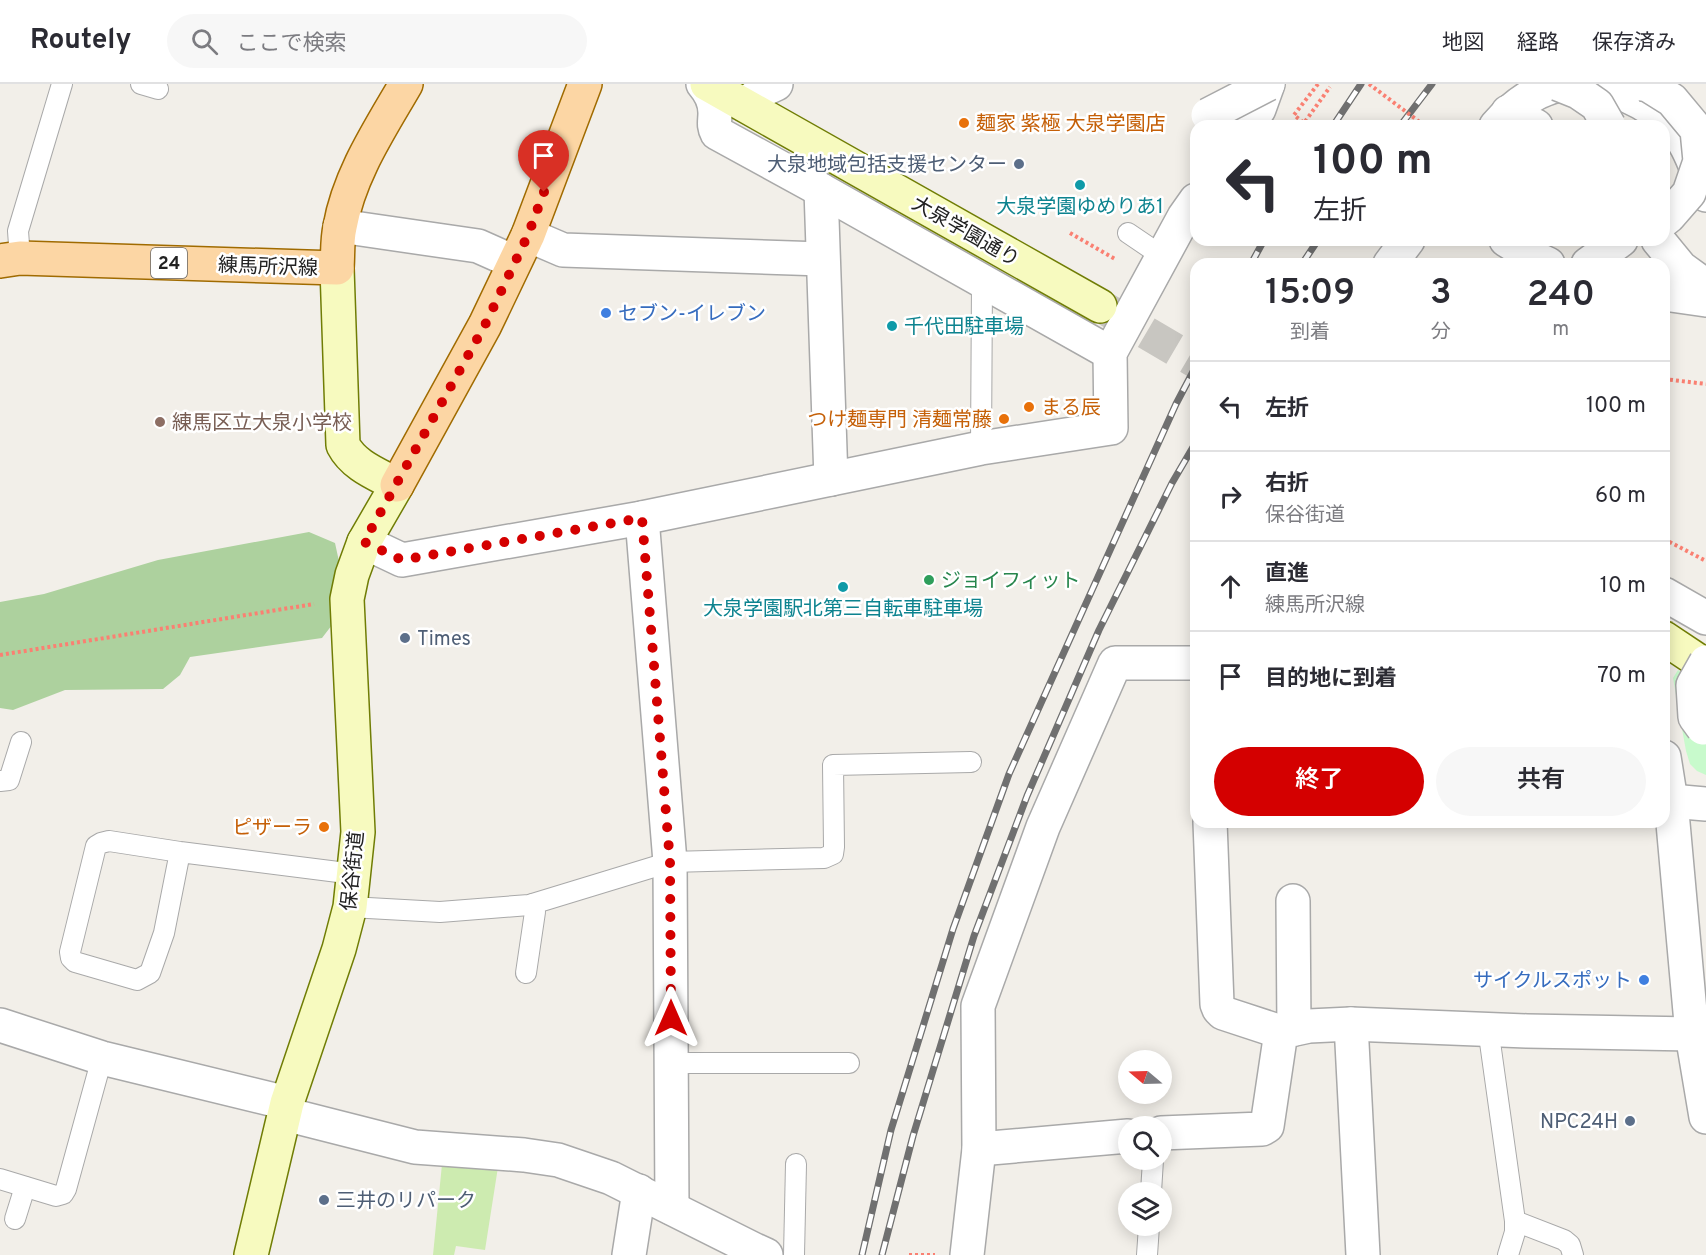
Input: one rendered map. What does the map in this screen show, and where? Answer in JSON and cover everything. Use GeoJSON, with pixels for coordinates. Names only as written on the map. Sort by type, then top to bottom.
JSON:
{"type":"FeatureCollection","features":[{"type":"Feature","properties":{"kind":"main road","name":"練馬所沢線"},"geometry":{"type":"LineString","coordinates":[[10,260],[337,268],[340,226],[346,202],[363,158],[406,84]]}},
{"type":"Feature","properties":{"kind":"main road"},"geometry":{"type":"LineString","coordinates":[[337,268],[343,445],[348,456],[355,462],[397,486],[485,325],[521,249],[585,84]]}},
{"type":"Feature","properties":{"kind":"main road","name":"大泉学園通り"},"geometry":{"type":"LineString","coordinates":[[705,84],[1100,306]]}},
{"type":"Feature","properties":{"kind":"main road","name":"保谷街道"},"geometry":{"type":"LineString","coordinates":[[251,1255],[286,1108],[339,949],[350,907],[358,832],[347,599],[351,575],[364,542],[397,486]]}},
{"type":"Feature","properties":{"kind":"main road"},"geometry":{"type":"LineString","coordinates":[[1670,642],[1706,664]]}},
{"type":"Feature","properties":{"kind":"street"},"geometry":{"type":"LineString","coordinates":[[705,84],[715,111],[713,127],[717,133],[1110,353]]}},
{"type":"Feature","properties":{"kind":"street"},"geometry":{"type":"LineString","coordinates":[[745,105],[763,90],[776,84]]}},
{"type":"Feature","properties":{"kind":"street"},"geometry":{"type":"LineString","coordinates":[[1208,115],[1268,84]]}},
{"type":"Feature","properties":{"kind":"street"},"geometry":{"type":"LineString","coordinates":[[1251,120],[1258,110],[1268,84]]}},
{"type":"Feature","properties":{"kind":"street"},"geometry":{"type":"LineString","coordinates":[[1558,84],[1578,92],[1597,105],[1606,120]]}},
{"type":"Feature","properties":{"kind":"street"},"geometry":{"type":"LineString","coordinates":[[1514,120],[1529,96],[1550,87],[1566,84]]}},
{"type":"Feature","properties":{"kind":"street"},"geometry":{"type":"LineString","coordinates":[[1588,84],[1622,93],[1666,120]]}},
{"type":"Feature","properties":{"kind":"street"},"geometry":{"type":"LineString","coordinates":[[1642,84],[1648,85],[1672,100],[1697,130],[1703,181]]}},
{"type":"Feature","properties":{"kind":"street"},"geometry":{"type":"LineString","coordinates":[[1670,124],[1682,138],[1703,181]]}},
{"type":"Feature","properties":{"kind":"street"},"geometry":{"type":"LineString","coordinates":[[1670,215],[1703,181]]}},
{"type":"Feature","properties":{"kind":"street"},"geometry":{"type":"LineString","coordinates":[[821,190],[831,479]]}},
{"type":"Feature","properties":{"kind":"street"},"geometry":{"type":"LineString","coordinates":[[364,542],[402,560],[642,518],[981,448],[1110,428],[1110,353],[1190,208]]}},
{"type":"Feature","properties":{"kind":"street"},"geometry":{"type":"LineString","coordinates":[[340,226],[478,246],[822,260]]}},
{"type":"Feature","properties":{"kind":"street"},"geometry":{"type":"LineString","coordinates":[[1394,258],[1403,246]]}},
{"type":"Feature","properties":{"kind":"street"},"geometry":{"type":"LineString","coordinates":[[1498,246],[1507,258]]}},
{"type":"Feature","properties":{"kind":"street"},"geometry":{"type":"LineString","coordinates":[[1516,246],[1535,258]]}},
{"type":"Feature","properties":{"kind":"street"},"geometry":{"type":"LineString","coordinates":[[1596,258],[1614,246]]}},
{"type":"Feature","properties":{"kind":"street"},"geometry":{"type":"LineString","coordinates":[[1662,246],[1681,268],[1706,286]]}},
{"type":"Feature","properties":{"kind":"street"},"geometry":{"type":"LineString","coordinates":[[1670,295],[1706,300]]}},
{"type":"Feature","properties":{"kind":"street"},"geometry":{"type":"LineString","coordinates":[[642,518],[670,862],[672,1208]]}},
{"type":"Feature","properties":{"kind":"street"},"geometry":{"type":"LineString","coordinates":[[1670,597],[1706,618]]}},
{"type":"Feature","properties":{"kind":"street"},"geometry":{"type":"LineString","coordinates":[[967,1255],[979,1149],[978,1006],[1043,828],[1115,663],[1190,663]]}},
{"type":"Feature","properties":{"kind":"street"},"geometry":{"type":"LineString","coordinates":[[1703,728],[1695,717],[1694,685],[1706,664]]}},
{"type":"Feature","properties":{"kind":"street"},"geometry":{"type":"LineString","coordinates":[[1670,795],[1692,1034],[1706,1117]]}},
{"type":"Feature","properties":{"kind":"street"},"geometry":{"type":"LineString","coordinates":[[1671,801],[1706,804]]}},
{"type":"Feature","properties":{"kind":"street"},"geometry":{"type":"LineString","coordinates":[[1210,828],[1217,1004],[1223,1012],[1287,1030],[1309,1026],[1351,1024],[1692,1034]]}},
{"type":"Feature","properties":{"kind":"street"},"geometry":{"type":"LineString","coordinates":[[1172,1133],[1262,1129],[1267,1126],[1287,1030],[1293,901]]}},
{"type":"Feature","properties":{"kind":"street"},"geometry":{"type":"LineString","coordinates":[[1351,1024],[1363,1255]]}},
{"type":"Feature","properties":{"kind":"street"},"geometry":{"type":"LineString","coordinates":[[0,1025],[102,1058],[286,1108],[415,1147],[524,1155],[558,1160],[611,1178],[766,1255]]}},
{"type":"Feature","properties":{"kind":"street"},"geometry":{"type":"LineString","coordinates":[[979,1149],[1118,1137]]}},
{"type":"Feature","properties":{"kind":"street"},"geometry":{"type":"LineString","coordinates":[[629,1255],[639,1191]]}},
{"type":"Feature","properties":{"kind":"lane"},"geometry":{"type":"LineString","coordinates":[[10,260],[62,84]]}},
{"type":"Feature","properties":{"kind":"lane"},"geometry":{"type":"LineString","coordinates":[[1128,233],[1162,256]]}},
{"type":"Feature","properties":{"kind":"lane"},"geometry":{"type":"LineString","coordinates":[[981,448],[982,282]]}},
{"type":"Feature","properties":{"kind":"lane"},"geometry":{"type":"LineString","coordinates":[[0,781],[9,780],[21,742]]}},
{"type":"Feature","properties":{"kind":"lane"},"geometry":{"type":"LineString","coordinates":[[350,907],[440,912],[532,904],[670,862],[824,858],[832,854],[834,847],[833,765],[971,762]]}},
{"type":"Feature","properties":{"kind":"lane"},"geometry":{"type":"LineString","coordinates":[[180,852],[164,933],[150,973],[137,980],[75,962],[70,952],[96,846],[101,843],[109,841],[354,874]]}},
{"type":"Feature","properties":{"kind":"lane"},"geometry":{"type":"LineString","coordinates":[[526,973],[535,912],[532,904]]}},
{"type":"Feature","properties":{"kind":"lane"},"geometry":{"type":"LineString","coordinates":[[1488,1028],[1515,1221],[1515,1232],[1508,1255]]}},
{"type":"Feature","properties":{"kind":"lane"},"geometry":{"type":"LineString","coordinates":[[0,1179],[56,1196],[63,1194],[102,1058]]}},
{"type":"Feature","properties":{"kind":"lane"},"geometry":{"type":"LineString","coordinates":[[671,1063],[849,1063]]}},
{"type":"Feature","properties":{"kind":"lane"},"geometry":{"type":"LineString","coordinates":[[794,1255],[796,1164]]}},
{"type":"Feature","properties":{"kind":"lane"},"geometry":{"type":"LineString","coordinates":[[15,1219],[25,1187]]}},
{"type":"Feature","properties":{"kind":"lane"},"geometry":{"type":"LineString","coordinates":[[1515,1221],[1564,1240],[1570,1245],[1573,1255]]}},
{"type":"Feature","properties":{"kind":"lane"},"geometry":{"type":"LineString","coordinates":[[1146,1255],[1148,1236]]}},
{"type":"Feature","properties":{"kind":"path"},"geometry":{"type":"LineString","coordinates":[[1300,120],[1294,115],[1318,84]]}},
{"type":"Feature","properties":{"kind":"path"},"geometry":{"type":"LineString","coordinates":[[1369,84],[1417,120]]}},
{"type":"Feature","properties":{"kind":"path"},"geometry":{"type":"LineString","coordinates":[[1306,120],[1330,87]]}},
{"type":"Feature","properties":{"kind":"path"},"geometry":{"type":"LineString","coordinates":[[1070,233],[1123,264]]}},
{"type":"Feature","properties":{"kind":"path"},"geometry":{"type":"LineString","coordinates":[[1670,380],[1706,384]]}},
{"type":"Feature","properties":{"kind":"path"},"geometry":{"type":"LineString","coordinates":[[1670,542],[1706,561]]}},
{"type":"Feature","properties":{"kind":"path"},"geometry":{"type":"LineString","coordinates":[[0,655],[347,599]]}},
{"type":"Feature","properties":{"kind":"green space"},"geometry":{"type":"Polygon","coordinates":[[[309,532],[335,543],[340,566],[332,625],[322,638],[190,657],[180,675],[163,689],[65,690],[13,710],[0,708],[0,602],[44,594],[158,560],[309,532]]]}},
{"type":"Feature","properties":{"kind":"green space"},"geometry":{"type":"Polygon","coordinates":[[[1678,670],[1706,692],[1706,775],[1697,771],[1690,764],[1686,751],[1673,678],[1678,670]]]}},
{"type":"Feature","properties":{"kind":"green space"},"geometry":{"type":"Polygon","coordinates":[[[443,1154],[498,1167],[485,1250],[456,1246],[454,1255],[433,1255],[443,1154]]]}},
{"type":"Feature","properties":{"kind":"tunnel"},"geometry":{"type":"LineString","coordinates":[[1104,308],[1190,358]]}},
{"type":"Feature","properties":{"kind":"railway"},"geometry":{"type":"LineString","coordinates":[[1337,120],[1361,84]]}},
{"type":"Feature","properties":{"kind":"railway"},"geometry":{"type":"LineString","coordinates":[[1405,120],[1432,84]]}},
{"type":"Feature","properties":{"kind":"railway"},"geometry":{"type":"LineString","coordinates":[[1254,258],[1261,246]]}},
{"type":"Feature","properties":{"kind":"railway"},"geometry":{"type":"LineString","coordinates":[[1306,258],[1314,246]]}},
{"type":"Feature","properties":{"kind":"railway"},"geometry":{"type":"LineString","coordinates":[[862,1255],[891,1130],[953,929],[1009,774],[1190,377]]}},
{"type":"Feature","properties":{"kind":"railway"},"geometry":{"type":"LineString","coordinates":[[882,1255],[913,1136],[974,936],[1027,796],[1099,630],[1172,483],[1190,452]]}},
{"type":"Feature","properties":{"kind":"place","name":"麺家 紫極 大泉学園店"},"geometry":{"type":"Point","coordinates":[964,123]}},
{"type":"Feature","properties":{"kind":"place","name":"大泉地域包括支援センター"},"geometry":{"type":"Point","coordinates":[1019,164]}},
{"type":"Feature","properties":{"kind":"place","name":"大泉学園ゆめりあ1"},"geometry":{"type":"Point","coordinates":[1080,185]}},
{"type":"Feature","properties":{"kind":"place","name":"セブン-イレブン"},"geometry":{"type":"Point","coordinates":[606,313]}},
{"type":"Feature","properties":{"kind":"place","name":"千代田駐車場"},"geometry":{"type":"Point","coordinates":[892,326]}},
{"type":"Feature","properties":{"kind":"place","name":"まる辰"},"geometry":{"type":"Point","coordinates":[1029,407]}},
{"type":"Feature","properties":{"kind":"place","name":"つけ麺専門 清麺常藤"},"geometry":{"type":"Point","coordinates":[1004,419]}},
{"type":"Feature","properties":{"kind":"place","name":"練馬区立大泉小学校"},"geometry":{"type":"Point","coordinates":[160,422]}},
{"type":"Feature","properties":{"kind":"place","name":"ジョイフィット"},"geometry":{"type":"Point","coordinates":[929,580]}},
{"type":"Feature","properties":{"kind":"place","name":"大泉学園駅北第三自転車駐車場"},"geometry":{"type":"Point","coordinates":[843,587]}},
{"type":"Feature","properties":{"kind":"place","name":"Times"},"geometry":{"type":"Point","coordinates":[405,638]}},
{"type":"Feature","properties":{"kind":"place","name":"ピザーラ"},"geometry":{"type":"Point","coordinates":[324,827]}},
{"type":"Feature","properties":{"kind":"place","name":"サイクルスポット"},"geometry":{"type":"Point","coordinates":[1644,980]}},
{"type":"Feature","properties":{"kind":"place","name":"NPC24H"},"geometry":{"type":"Point","coordinates":[1630,1121]}},
{"type":"Feature","properties":{"kind":"place","name":"三井のリパーク"},"geometry":{"type":"Point","coordinates":[324,1200]}},
{"type":"Feature","properties":{"kind":"route"},"geometry":{"type":"LineString","coordinates":[[544,192],[528,235],[485,325],[364,542],[402,560],[642,518],[670,862],[671,1018]]}}]}
